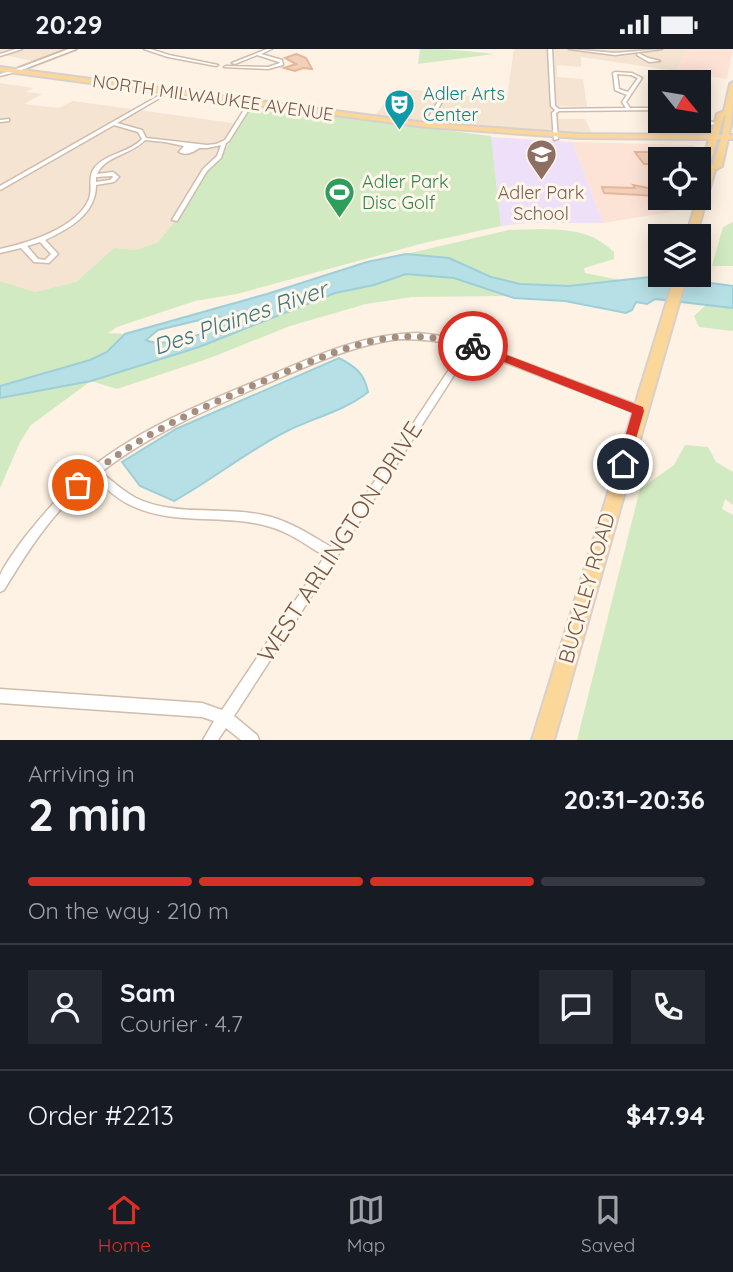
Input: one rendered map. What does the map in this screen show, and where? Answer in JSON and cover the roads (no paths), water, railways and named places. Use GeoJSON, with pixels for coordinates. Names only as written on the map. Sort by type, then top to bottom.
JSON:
{"type":"FeatureCollection","features":[{"type":"Feature","properties":{"kind":"main road"},"geometry":{"type":"LineString","coordinates":[[14,71],[74,49]]}},
{"type":"Feature","properties":{"kind":"main road","name":"NORTH MILWAUKEE AVENUE"},"geometry":{"type":"LineString","coordinates":[[0,69],[480,133],[636,142],[730,137]]}},
{"type":"Feature","properties":{"kind":"main road"},"geometry":{"type":"LineString","coordinates":[[686,138],[710,133],[733,84]]}},
{"type":"Feature","properties":{"kind":"main road"},"geometry":{"type":"LineString","coordinates":[[711,168],[718,166],[730,137],[730,115],[718,118]]}},
{"type":"Feature","properties":{"kind":"main road"},"geometry":{"type":"LineString","coordinates":[[711,148],[718,118]]}},
{"type":"Feature","properties":{"kind":"main road","name":"NORTH MILWAUKEE AVENUE"},"geometry":{"type":"LineString","coordinates":[[556,137],[714,139]]}},
{"type":"Feature","properties":{"kind":"main road"},"geometry":{"type":"LineString","coordinates":[[636,142],[703,147]]}},
{"type":"Feature","properties":{"kind":"main road","name":"BUCKLEY ROAD"},"geometry":{"type":"LineString","coordinates":[[543,740],[678,287]]}},
{"type":"Feature","properties":{"kind":"street"},"geometry":{"type":"LineString","coordinates":[[0,55],[20,49]]}},
{"type":"Feature","properties":{"kind":"street"},"geometry":{"type":"LineString","coordinates":[[146,49],[168,56],[226,67],[268,68],[282,64],[281,61],[254,55],[216,65]]}},
{"type":"Feature","properties":{"kind":"street"},"geometry":{"type":"LineString","coordinates":[[226,67],[270,49]]}},
{"type":"Feature","properties":{"kind":"street"},"geometry":{"type":"LineString","coordinates":[[550,49],[553,106],[558,110],[648,110]]}},
{"type":"Feature","properties":{"kind":"street"},"geometry":{"type":"LineString","coordinates":[[571,49],[607,54],[660,49]]}},
{"type":"Feature","properties":{"kind":"street"},"geometry":{"type":"LineString","coordinates":[[637,53],[649,59]]}},
{"type":"Feature","properties":{"kind":"street"},"geometry":{"type":"LineString","coordinates":[[200,61],[226,61],[246,66]]}},
{"type":"Feature","properties":{"kind":"street"},"geometry":{"type":"LineString","coordinates":[[0,75],[14,71]]}},
{"type":"Feature","properties":{"kind":"street"},"geometry":{"type":"LineString","coordinates":[[629,94],[617,90],[614,74],[624,73],[640,78],[624,102],[629,109]]}},
{"type":"Feature","properties":{"kind":"street"},"geometry":{"type":"LineString","coordinates":[[0,188],[167,92]]}},
{"type":"Feature","properties":{"kind":"street"},"geometry":{"type":"LineString","coordinates":[[426,125],[440,102]]}},
{"type":"Feature","properties":{"kind":"street"},"geometry":{"type":"LineString","coordinates":[[175,219],[205,170],[219,157],[224,142],[251,103]]}},
{"type":"Feature","properties":{"kind":"street"},"geometry":{"type":"LineString","coordinates":[[556,137],[554,113],[558,110]]}},
{"type":"Feature","properties":{"kind":"street"},"geometry":{"type":"LineString","coordinates":[[711,118],[718,118]]}},
{"type":"Feature","properties":{"kind":"street"},"geometry":{"type":"LineString","coordinates":[[0,121],[7,120]]}},
{"type":"Feature","properties":{"kind":"street"},"geometry":{"type":"LineString","coordinates":[[113,123],[140,131],[144,139]]}},
{"type":"Feature","properties":{"kind":"street"},"geometry":{"type":"LineString","coordinates":[[0,251],[23,246],[66,226],[83,212],[92,200],[94,176],[100,165],[132,150],[144,139],[161,139],[187,145],[181,152],[224,142]]}},
{"type":"Feature","properties":{"kind":"street"},"geometry":{"type":"LineString","coordinates":[[93,184],[112,181],[116,177],[113,174],[94,176]]}},
{"type":"Feature","properties":{"kind":"street"},"geometry":{"type":"LineString","coordinates":[[23,246],[36,261],[47,262],[55,254],[41,239]]}},
{"type":"Feature","properties":{"kind":"street"},"geometry":{"type":"LineString","coordinates":[[0,586],[13,562],[43,523],[93,472],[119,452],[157,428],[339,350],[375,340],[415,336],[470,345],[639,411]]}},
{"type":"Feature","properties":{"kind":"street","name":"WEST ARLINGTON DRIVE"},"geometry":{"type":"LineString","coordinates":[[210,740],[470,345]]}},
{"type":"Feature","properties":{"kind":"street"},"geometry":{"type":"LineString","coordinates":[[93,472],[132,501],[151,509],[252,517],[269,521],[288,528],[332,554]]}},
{"type":"Feature","properties":{"kind":"street"},"geometry":{"type":"LineString","coordinates":[[0,696],[202,710],[225,718],[253,740]]}},
{"type":"Feature","properties":{"kind":"water","name":"Des Plaines River"},"geometry":{"type":"Polygon","coordinates":[[[406,254],[449,258],[491,277],[520,284],[569,286],[648,277],[648,287],[711,287],[711,283],[733,286],[733,308],[655,299],[647,304],[636,302],[632,310],[626,313],[565,301],[514,298],[454,278],[406,274],[374,285],[335,293],[199,347],[91,381],[0,398],[0,386],[90,360],[107,352],[125,334],[267,294],[367,262],[406,254]],[[216,316],[158,330],[146,340],[163,343],[186,339],[225,323],[226,318],[216,316]]]}},
{"type":"Feature","properties":{"kind":"water"},"geometry":{"type":"Polygon","coordinates":[[[339,358],[358,371],[368,392],[349,404],[271,440],[174,501],[140,486],[122,462],[176,429],[339,358]]]}},
{"type":"Feature","properties":{"kind":"place","name":"Adler Arts Center"},"geometry":{"type":"Point","coordinates":[400,131]}},
{"type":"Feature","properties":{"kind":"place","name":"Adler Park School"},"geometry":{"type":"Point","coordinates":[541,182]}},
{"type":"Feature","properties":{"kind":"place","name":"Adler Park Disc Golf"},"geometry":{"type":"Point","coordinates":[339,219]}}]}
